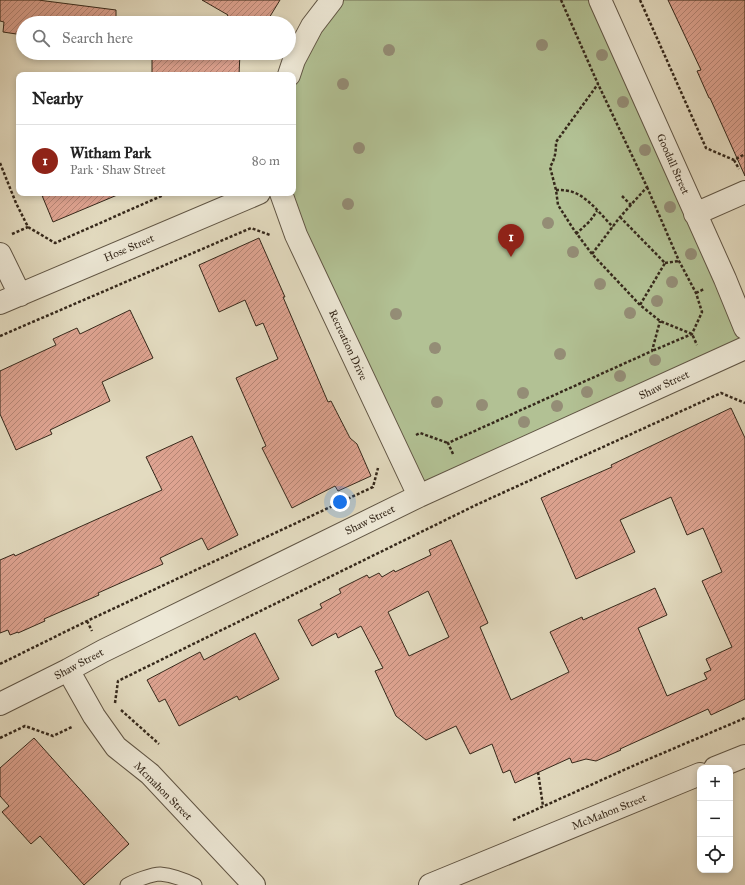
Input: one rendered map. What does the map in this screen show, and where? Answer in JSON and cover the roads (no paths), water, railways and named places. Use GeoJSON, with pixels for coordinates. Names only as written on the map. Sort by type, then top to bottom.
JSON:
{"type":"FeatureCollection","features":[{"type":"Feature","properties":{"kind":"street"},"geometry":{"type":"LineString","coordinates":[[296,56],[312,26],[332,0]]}},
{"type":"Feature","properties":{"kind":"street","name":"Goodall Street"},"geometry":{"type":"LineString","coordinates":[[600,0],[725,279],[745,328]]}},
{"type":"Feature","properties":{"kind":"street"},"geometry":{"type":"LineString","coordinates":[[290,72],[294,60]]}},
{"type":"Feature","properties":{"kind":"street"},"geometry":{"type":"LineString","coordinates":[[695,214],[745,192]]}},
{"type":"Feature","properties":{"kind":"street","name":"Hose Street"},"geometry":{"type":"LineString","coordinates":[[0,303],[252,196]]}},
{"type":"Feature","properties":{"kind":"street","name":"Recreation Drive"},"geometry":{"type":"LineString","coordinates":[[282,196],[296,235],[419,496]]}},
{"type":"Feature","properties":{"kind":"street"},"geometry":{"type":"LineString","coordinates":[[0,254],[20,295]]}},
{"type":"Feature","properties":{"kind":"street","name":"Shaw Street"},"geometry":{"type":"LineString","coordinates":[[0,704],[103,651],[419,496],[745,348]]}},
{"type":"Feature","properties":{"kind":"street","name":"Mcmahon Street"},"geometry":{"type":"LineString","coordinates":[[68,670],[94,716],[116,746],[150,774],[254,885]]}},
{"type":"Feature","properties":{"kind":"street"},"geometry":{"type":"LineString","coordinates":[[722,765],[745,756]]}},
{"type":"Feature","properties":{"kind":"street","name":"McMahon Street"},"geometry":{"type":"LineString","coordinates":[[430,885],[697,775]]}},
{"type":"Feature","properties":{"kind":"lane"},"geometry":{"type":"LineString","coordinates":[[127,885],[158,874],[185,879],[196,885]]}},
{"type":"Feature","properties":{"kind":"place","name":"Witham Park"},"geometry":{"type":"Point","coordinates":[511,257]}}]}
